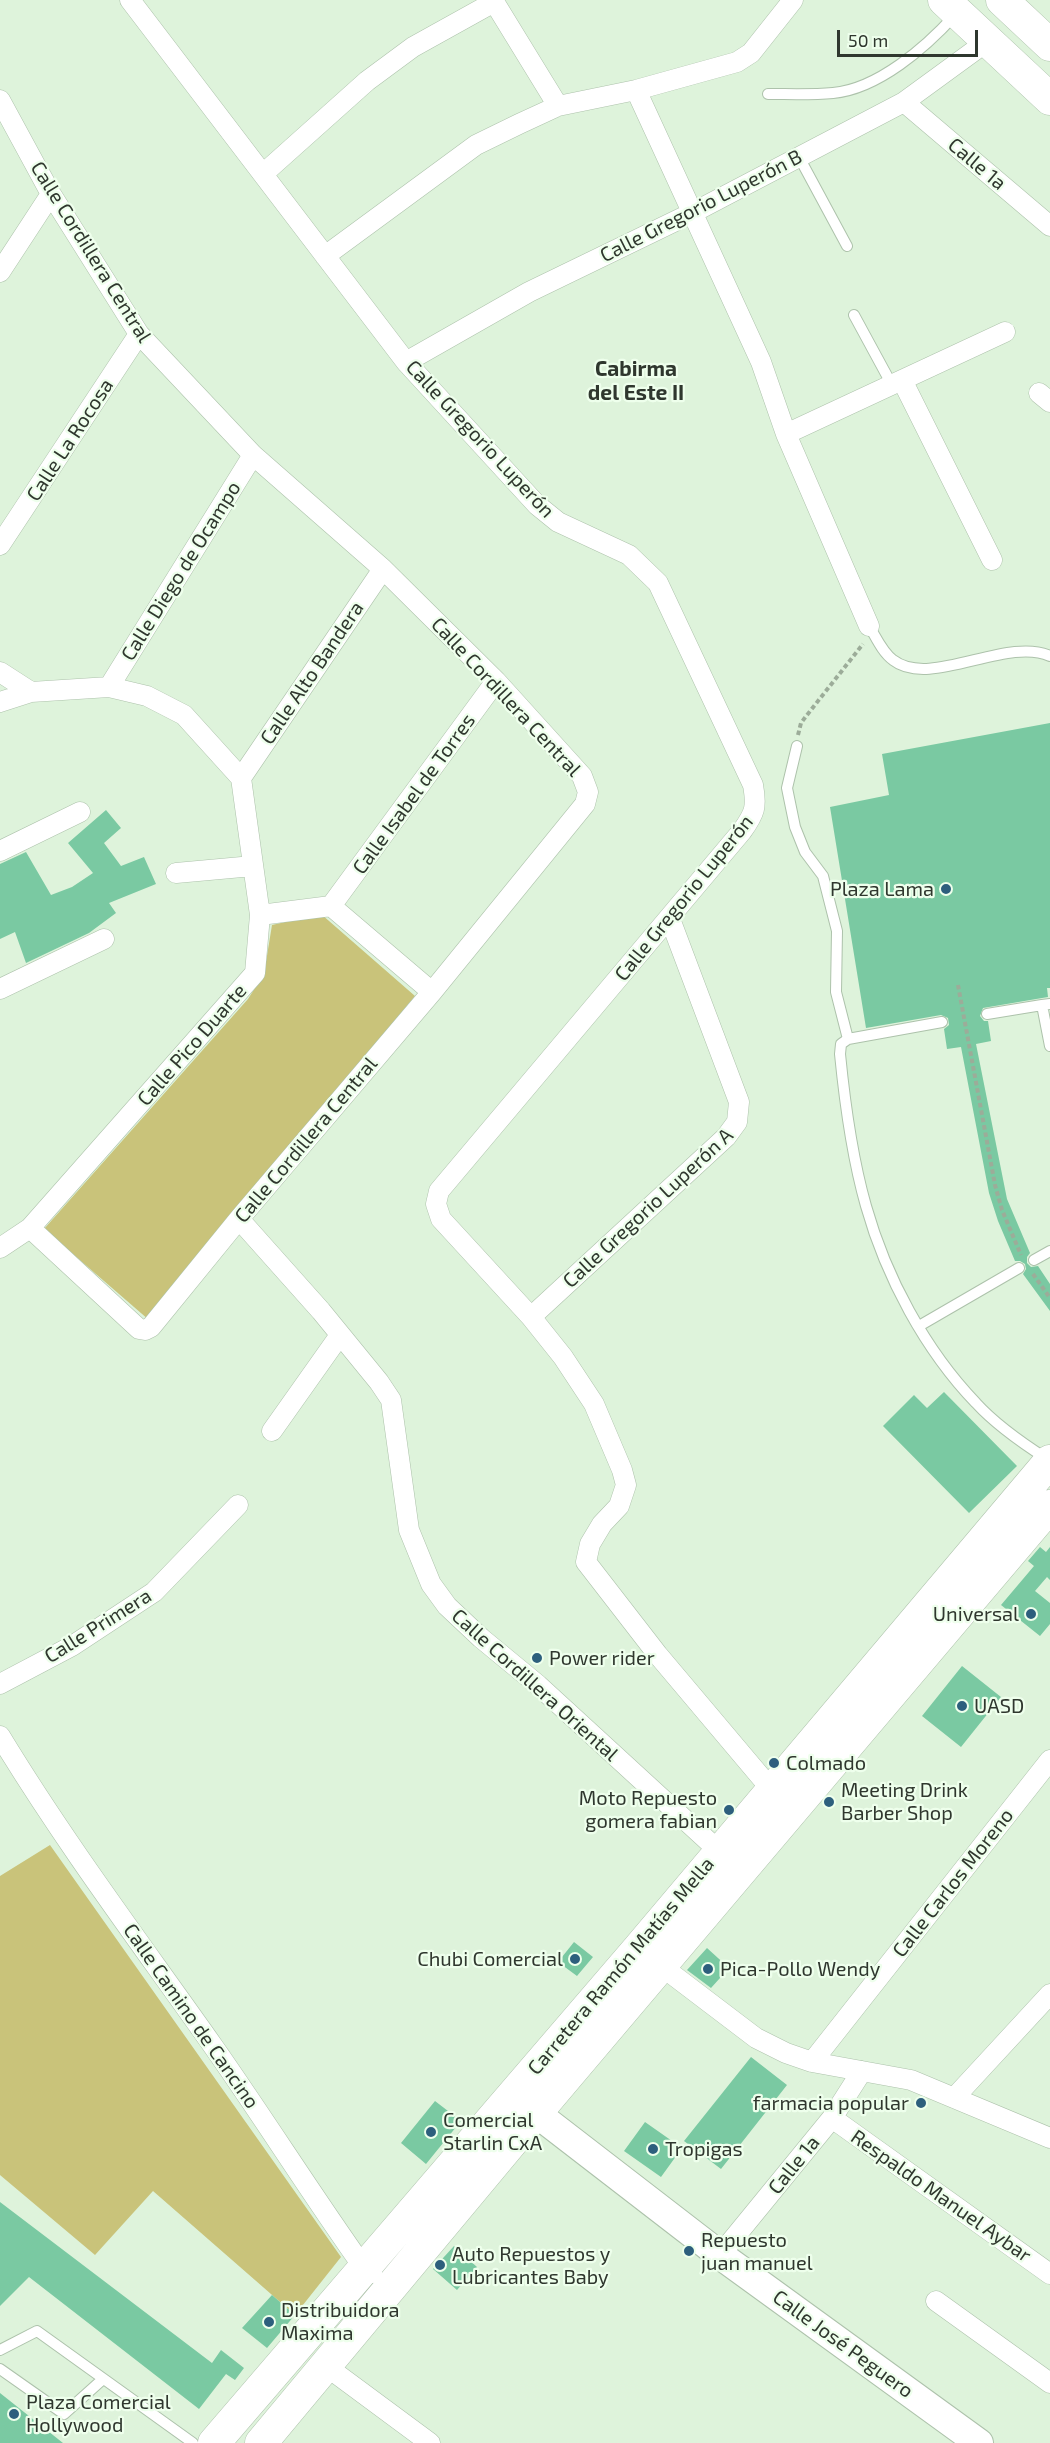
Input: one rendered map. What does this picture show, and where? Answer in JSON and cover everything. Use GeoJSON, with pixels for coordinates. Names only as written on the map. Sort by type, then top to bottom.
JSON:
{"type":"FeatureCollection","features":[{"type":"Feature","properties":{"kind":"main road"},"geometry":{"type":"LineString","coordinates":[[1002,0],[1050,45]]}},
{"type":"Feature","properties":{"kind":"main road"},"geometry":{"type":"LineString","coordinates":[[951,6],[1050,99]]}},
{"type":"Feature","properties":{"kind":"main road","name":"Carretera Ramón Matías Mella"},"geometry":{"type":"LineString","coordinates":[[261,2443],[536,2113],[650,1957],[719,1851],[1050,1461]]}},
{"type":"Feature","properties":{"kind":"main road","name":"Carretera Ramón Matías Mella"},"geometry":{"type":"LineString","coordinates":[[214,2443],[364,2268],[650,1957],[1050,1506]]}},
{"type":"Feature","properties":{"kind":"main road","name":"Calle José Peguero"},"geometry":{"type":"LineString","coordinates":[[536,2113],[720,2255],[979,2443]]}},
{"type":"Feature","properties":{"kind":"street","name":"Calle Gregorio Luperón"},"geometry":{"type":"LineString","coordinates":[[130,0],[406,362],[537,505],[558,522],[629,555],[658,583],[753,785],[754,814],[742,831],[439,1191],[436,1204],[441,1219],[531,1317],[563,1357],[594,1404],[626,1485],[619,1506],[602,1524],[590,1544],[586,1562],[657,1655],[771,1789]]}},
{"type":"Feature","properties":{"kind":"street"},"geometry":{"type":"LineString","coordinates":[[325,256],[476,145],[558,106],[636,90],[737,62],[752,53],[793,0]]}},
{"type":"Feature","properties":{"kind":"street"},"geometry":{"type":"LineString","coordinates":[[263,174],[376,74],[413,47],[494,1],[558,106]]}},
{"type":"Feature","properties":{"kind":"street","name":"Calle Gregorio Luperón B"},"geometry":{"type":"LineString","coordinates":[[406,362],[529,292],[694,212],[904,102],[989,40]]}},
{"type":"Feature","properties":{"kind":"street"},"geometry":{"type":"LineString","coordinates":[[636,90],[761,362],[786,434],[871,629]]}},
{"type":"Feature","properties":{"kind":"street","name":"Calle Cordillera Central"},"geometry":{"type":"LineString","coordinates":[[0,100],[51,194],[139,334],[253,455],[383,569],[496,681],[582,776],[588,792],[585,804],[432,992],[239,1219],[151,1327],[145,1330],[139,1329],[30,1228]]}},
{"type":"Feature","properties":{"kind":"street","name":"Calle 1a"},"geometry":{"type":"LineString","coordinates":[[904,102],[1050,226]]}},
{"type":"Feature","properties":{"kind":"street"},"geometry":{"type":"LineString","coordinates":[[0,272],[51,194]]}},
{"type":"Feature","properties":{"kind":"street"},"geometry":{"type":"LineString","coordinates":[[786,434],[1005,332]]}},
{"type":"Feature","properties":{"kind":"street","name":"Calle La Rocosa"},"geometry":{"type":"LineString","coordinates":[[0,545],[139,334]]}},
{"type":"Feature","properties":{"kind":"street"},"geometry":{"type":"LineString","coordinates":[[897,382],[992,560]]}},
{"type":"Feature","properties":{"kind":"street","name":"Calle Diego de Ocampo"},"geometry":{"type":"LineString","coordinates":[[109,687],[253,455]]}},
{"type":"Feature","properties":{"kind":"street","name":"Calle Alto Bandera"},"geometry":{"type":"LineString","coordinates":[[241,778],[383,569]]}},
{"type":"Feature","properties":{"kind":"street"},"geometry":{"type":"LineString","coordinates":[[0,672],[31,692]]}},
{"type":"Feature","properties":{"kind":"street","name":"Calle Isabel de Torres"},"geometry":{"type":"LineString","coordinates":[[331,906],[496,681]]}},
{"type":"Feature","properties":{"kind":"street"},"geometry":{"type":"LineString","coordinates":[[0,702],[31,692],[109,687],[147,696],[184,715],[241,778]]}},
{"type":"Feature","properties":{"kind":"street","name":"Calle Pico Duarte"},"geometry":{"type":"LineString","coordinates":[[0,1248],[30,1228],[255,973],[260,915],[241,778]]}},
{"type":"Feature","properties":{"kind":"street"},"geometry":{"type":"LineString","coordinates":[[0,851],[80,812]]}},
{"type":"Feature","properties":{"kind":"street"},"geometry":{"type":"LineString","coordinates":[[176,873],[253,866]]}},
{"type":"Feature","properties":{"kind":"street"},"geometry":{"type":"LineString","coordinates":[[260,915],[331,906],[432,992]]}},
{"type":"Feature","properties":{"kind":"street","name":"Calle Gregorio Luperón A"},"geometry":{"type":"LineString","coordinates":[[531,1317],[726,1137],[737,1122],[739,1102],[670,919]]}},
{"type":"Feature","properties":{"kind":"street"},"geometry":{"type":"LineString","coordinates":[[0,989],[104,939]]}},
{"type":"Feature","properties":{"kind":"street","name":"Calle Cordillera Oriental"},"geometry":{"type":"LineString","coordinates":[[239,1219],[321,1311],[380,1382],[391,1400],[409,1530],[418,1557],[447,1606],[481,1638],[538,1685],[719,1851]]}},
{"type":"Feature","properties":{"kind":"street"},"geometry":{"type":"LineString","coordinates":[[272,1431],[340,1335]]}},
{"type":"Feature","properties":{"kind":"street","name":"Calle Primera"},"geometry":{"type":"LineString","coordinates":[[0,1684],[72,1646],[154,1592],[238,1505]]}},
{"type":"Feature","properties":{"kind":"street","name":"Calle Camino de Cancino"},"geometry":{"type":"LineString","coordinates":[[0,1736],[38,1798],[237,2080],[307,2188],[364,2268],[392,2288]]}},
{"type":"Feature","properties":{"kind":"street","name":"Calle Carlos Moreno"},"geometry":{"type":"LineString","coordinates":[[812,2062],[1050,1760]]}},
{"type":"Feature","properties":{"kind":"street"},"geometry":{"type":"LineString","coordinates":[[650,1957],[756,2038],[786,2053],[812,2062],[911,2080],[1050,2138]]}},
{"type":"Feature","properties":{"kind":"street"},"geometry":{"type":"LineString","coordinates":[[954,2098],[1050,1994]]}},
{"type":"Feature","properties":{"kind":"street","name":"Calle 1a"},"geometry":{"type":"LineString","coordinates":[[720,2255],[832,2118],[862,2071]]}},
{"type":"Feature","properties":{"kind":"street","name":"Respaldo Manuel Aybar"},"geometry":{"type":"LineString","coordinates":[[832,2118],[1050,2274]]}},
{"type":"Feature","properties":{"kind":"street"},"geometry":{"type":"LineString","coordinates":[[936,2301],[1050,2383]]}},
{"type":"Feature","properties":{"kind":"street"},"geometry":{"type":"LineString","coordinates":[[326,2366],[430,2443]]}},
{"type":"Feature","properties":{"kind":"lane"},"geometry":{"type":"LineString","coordinates":[[768,94],[834,93],[856,87],[899,66],[933,40],[951,6]]}},
{"type":"Feature","properties":{"kind":"lane"},"geometry":{"type":"LineString","coordinates":[[799,157],[847,246]]}},
{"type":"Feature","properties":{"kind":"lane"},"geometry":{"type":"LineString","coordinates":[[854,315],[897,382]]}},
{"type":"Feature","properties":{"kind":"lane"},"geometry":{"type":"LineString","coordinates":[[871,629],[892,660],[914,669],[1027,651],[1050,656]]}},
{"type":"Feature","properties":{"kind":"lane"},"geometry":{"type":"LineString","coordinates":[[797,747],[787,788],[795,827],[805,852],[823,876],[837,932],[836,992],[848,1039]]}},
{"type":"Feature","properties":{"kind":"lane"},"geometry":{"type":"LineString","coordinates":[[987,1014],[1046,1004],[1050,1046]]}},
{"type":"Feature","properties":{"kind":"lane"},"geometry":{"type":"LineString","coordinates":[[942,1022],[848,1039],[841,1044],[840,1054],[849,1129],[866,1206],[887,1266],[919,1326],[946,1367],[976,1404],[1023,1444],[1050,1461]]}},
{"type":"Feature","properties":{"kind":"lane"},"geometry":{"type":"LineString","coordinates":[[919,1326],[1050,1251]]}},
{"type":"Feature","properties":{"kind":"lane"},"geometry":{"type":"LineString","coordinates":[[0,2350],[37,2331],[193,2443]]}},
{"type":"Feature","properties":{"kind":"lane"},"geometry":{"type":"LineString","coordinates":[[0,2369],[64,2414],[103,2379]]}},
{"type":"Feature","properties":{"kind":"path"},"geometry":{"type":"LineString","coordinates":[[797,747],[801,723],[871,629]]}},
{"type":"Feature","properties":{"kind":"path"},"geometry":{"type":"LineString","coordinates":[[958,985],[995,1185],[1002,1210],[1027,1264]]}},
{"type":"Feature","properties":{"kind":"path"},"geometry":{"type":"LineString","coordinates":[[1032,1273],[1050,1298]]}},
{"type":"Feature","properties":{"kind":"shaded area"},"geometry":{"type":"Polygon","coordinates":[[[321,914],[415,996],[149,1320],[44,1229],[248,999],[264,974],[272,925],[321,914]]]}},
{"type":"Feature","properties":{"kind":"shaded area"},"geometry":{"type":"Polygon","coordinates":[[[50,1845],[341,2257],[295,2315],[153,2191],[95,2255],[0,2175],[0,1876],[50,1845]]]}},
{"type":"Feature","properties":{"kind":"building","name":"Plaza Lama"},"geometry":{"type":"Polygon","coordinates":[[[1050,723],[1050,988],[1047,988],[1048,997],[983,1008],[980,1016],[984,1021],[988,1021],[991,1041],[976,1044],[1007,1199],[1030,1253],[1027,1263],[1031,1267],[1038,1266],[1050,1284],[1050,1311],[1023,1274],[1026,1269],[1025,1264],[1015,1261],[998,1221],[989,1193],[961,1047],[947,1049],[944,1029],[949,1025],[948,1018],[941,1015],[866,1028],[830,807],[889,795],[882,754],[1050,723]]]}},
{"type":"Feature","properties":{"kind":"building"},"geometry":{"type":"Polygon","coordinates":[[[106,810],[121,828],[104,843],[121,866],[144,857],[156,884],[109,903],[116,913],[89,933],[26,963],[15,932],[0,939],[0,864],[26,852],[51,895],[72,887],[93,873],[68,843],[106,810]]]}},
{"type":"Feature","properties":{"kind":"building"},"geometry":{"type":"Polygon","coordinates":[[[944,1392],[1017,1466],[969,1513],[883,1426],[914,1395],[927,1408],[944,1392]]]}},
{"type":"Feature","properties":{"kind":"building","name":"Universal"},"geometry":{"type":"Polygon","coordinates":[[[1040,1547],[1046,1552],[1050,1547],[1050,1580],[1047,1577],[1035,1591],[1050,1603],[1050,1624],[1040,1636],[1001,1605],[1034,1566],[1028,1561],[1040,1547]]]}},
{"type":"Feature","properties":{"kind":"building","name":"UASD"},"geometry":{"type":"Polygon","coordinates":[[[962,1666],[1001,1697],[961,1747],[922,1716],[962,1666]]]}},
{"type":"Feature","properties":{"kind":"building","name":"Chubi Comercial"},"geometry":{"type":"Polygon","coordinates":[[[574,1942],[593,1957],[577,1976],[558,1962],[574,1942]]]}},
{"type":"Feature","properties":{"kind":"building","name":"Pica-Pollo Wendy"},"geometry":{"type":"Polygon","coordinates":[[[707,1948],[729,1968],[711,1988],[687,1970],[707,1948]]]}},
{"type":"Feature","properties":{"kind":"building"},"geometry":{"type":"Polygon","coordinates":[[[751,2057],[787,2085],[721,2169],[684,2141],[751,2057]]]}},
{"type":"Feature","properties":{"kind":"building","name":"Comercial Starlin CxA"},"geometry":{"type":"Polygon","coordinates":[[[435,2101],[461,2121],[426,2164],[401,2143],[435,2101]]]}},
{"type":"Feature","properties":{"kind":"building","name":"Tropigas"},"geometry":{"type":"Polygon","coordinates":[[[645,2122],[682,2148],[661,2177],[624,2151],[645,2122]]]}},
{"type":"Feature","properties":{"kind":"building","name":"Plaza Comercial Hollywood"},"geometry":{"type":"Polygon","coordinates":[[[0,2202],[212,2363],[221,2350],[244,2368],[235,2380],[226,2374],[199,2409],[29,2277],[0,2306],[0,2202]]]}},
{"type":"Feature","properties":{"kind":"building"},"geometry":{"type":"Polygon","coordinates":[[[454,2246],[477,2267],[457,2290],[433,2269],[454,2246]]]}},
{"type":"Feature","properties":{"kind":"building","name":"Distribuidora Maxima"},"geometry":{"type":"Polygon","coordinates":[[[272,2295],[295,2315],[267,2348],[242,2328],[272,2295]]]}},
{"type":"Feature","properties":{"kind":"building","name":"Plaza Comercial Hollywood"},"geometry":{"type":"Polygon","coordinates":[[[0,2393],[63,2443],[0,2443],[0,2393]]]}},
{"type":"Feature","properties":{"kind":"place","name":"Plaza Lama"},"geometry":{"type":"Point","coordinates":[946,889]}},
{"type":"Feature","properties":{"kind":"place","name":"Universal"},"geometry":{"type":"Point","coordinates":[1031,1614]}},
{"type":"Feature","properties":{"kind":"place","name":"Power rider"},"geometry":{"type":"Point","coordinates":[537,1658]}},
{"type":"Feature","properties":{"kind":"place","name":"UASD"},"geometry":{"type":"Point","coordinates":[962,1706]}},
{"type":"Feature","properties":{"kind":"place","name":"Colmado"},"geometry":{"type":"Point","coordinates":[774,1763]}},
{"type":"Feature","properties":{"kind":"place","name":"Meeting Drink Barber Shop"},"geometry":{"type":"Point","coordinates":[829,1802]}},
{"type":"Feature","properties":{"kind":"place","name":"Moto Repuesto gomera fabian"},"geometry":{"type":"Point","coordinates":[729,1810]}},
{"type":"Feature","properties":{"kind":"place","name":"Chubi Comercial"},"geometry":{"type":"Point","coordinates":[575,1959]}},
{"type":"Feature","properties":{"kind":"place","name":"Pica-Pollo Wendy"},"geometry":{"type":"Point","coordinates":[708,1969]}},
{"type":"Feature","properties":{"kind":"place","name":"farmacia popular"},"geometry":{"type":"Point","coordinates":[921,2103]}},
{"type":"Feature","properties":{"kind":"place","name":"Comercial Starlin CxA"},"geometry":{"type":"Point","coordinates":[431,2132]}},
{"type":"Feature","properties":{"kind":"place","name":"Tropigas"},"geometry":{"type":"Point","coordinates":[653,2149]}},
{"type":"Feature","properties":{"kind":"place","name":"Repuesto juan manuel"},"geometry":{"type":"Point","coordinates":[689,2251]}},
{"type":"Feature","properties":{"kind":"place","name":"Auto Repuestos y Lubricantes Baby"},"geometry":{"type":"Point","coordinates":[440,2265]}},
{"type":"Feature","properties":{"kind":"place","name":"Distribuidora Maxima"},"geometry":{"type":"Point","coordinates":[269,2322]}},
{"type":"Feature","properties":{"kind":"place","name":"Plaza Comercial Hollywood"},"geometry":{"type":"Point","coordinates":[14,2414]}},
{"type":"Feature","properties":{"kind":"district","name":"Cabirma del Este II"},"geometry":{"type":"Point","coordinates":[636,381]}}]}
